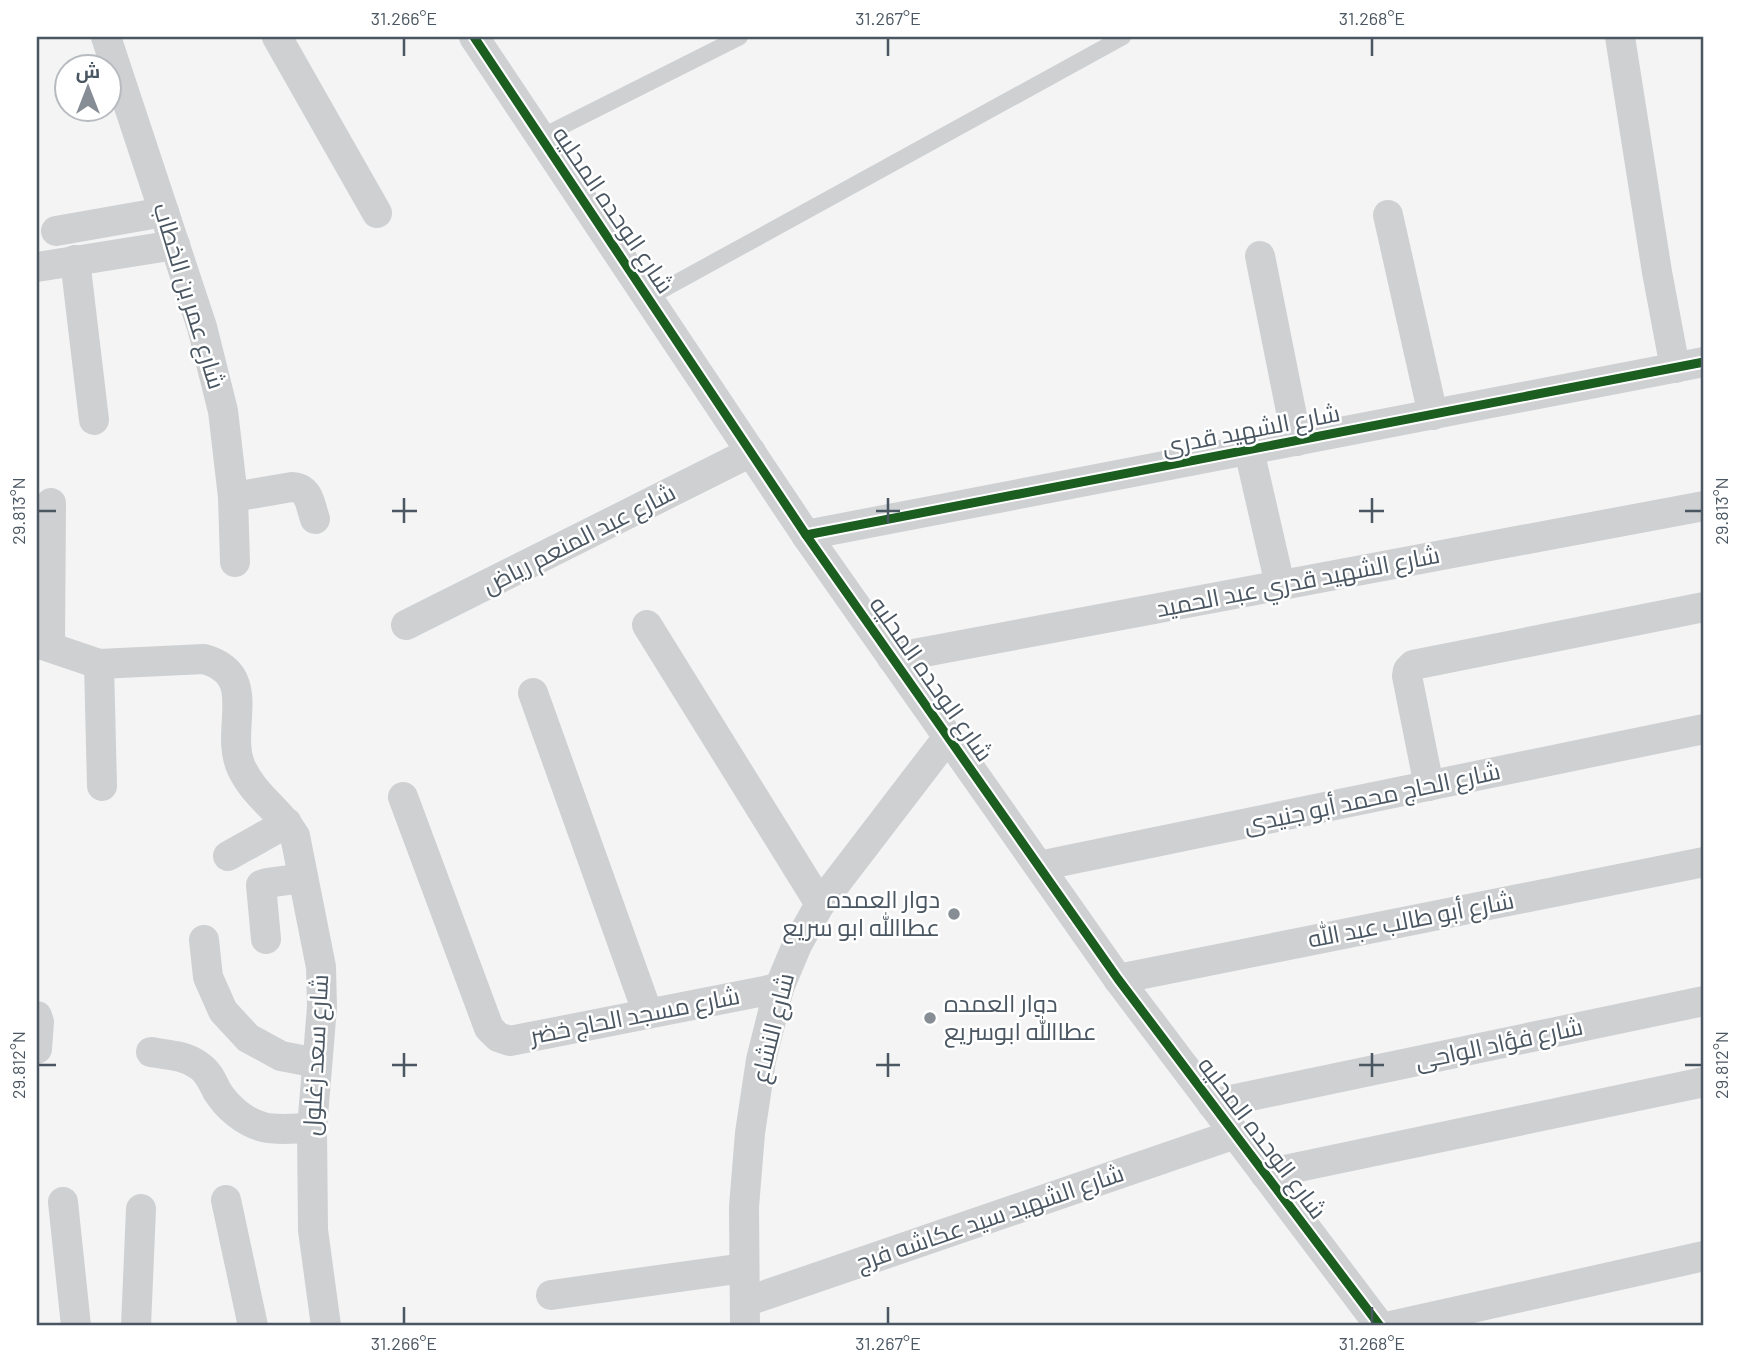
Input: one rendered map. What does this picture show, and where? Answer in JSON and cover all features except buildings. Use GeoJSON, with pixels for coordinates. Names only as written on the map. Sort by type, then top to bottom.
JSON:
{"type":"FeatureCollection","features":[{"type":"Feature","properties":{"kind":"street","name":"شارع عمر بن الخطاب"},"geometry":{"type":"LineString","coordinates":[[107,37],[202,327],[223,411],[233,497],[235,562]]}},
{"type":"Feature","properties":{"kind":"street"},"geometry":{"type":"LineString","coordinates":[[277,37],[377,213]]}},
{"type":"Feature","properties":{"kind":"street","name":"شارع الوحده المحليه"},"geometry":{"type":"LineString","coordinates":[[474,37],[806,535],[892,658],[1118,979],[1380,1326]]}},
{"type":"Feature","properties":{"kind":"street"},"geometry":{"type":"LineString","coordinates":[[1620,37],[1675,368]]}},
{"type":"Feature","properties":{"kind":"street"},"geometry":{"type":"LineString","coordinates":[[56,231],[164,212]]}},
{"type":"Feature","properties":{"kind":"street"},"geometry":{"type":"LineString","coordinates":[[1388,215],[1433,415]]}},
{"type":"Feature","properties":{"kind":"street"},"geometry":{"type":"LineString","coordinates":[[37,267],[175,245]]}},
{"type":"Feature","properties":{"kind":"street"},"geometry":{"type":"LineString","coordinates":[[1260,256],[1297,441]]}},
{"type":"Feature","properties":{"kind":"street"},"geometry":{"type":"LineString","coordinates":[[75,261],[94,420]]}},
{"type":"Feature","properties":{"kind":"street","name":"شارع الشهيد قدرى"},"geometry":{"type":"LineString","coordinates":[[806,535],[1704,362]]}},
{"type":"Feature","properties":{"kind":"street"},"geometry":{"type":"LineString","coordinates":[[1249,450],[1280,585]]}},
{"type":"Feature","properties":{"kind":"street","name":"شارع عبد المنعم رياض"},"geometry":{"type":"LineString","coordinates":[[406,625],[751,452]]}},
{"type":"Feature","properties":{"kind":"street"},"geometry":{"type":"LineString","coordinates":[[233,497],[297,487],[307,494],[314,519]]}},
{"type":"Feature","properties":{"kind":"street"},"geometry":{"type":"LineString","coordinates":[[43,645],[51,503]]}},
{"type":"Feature","properties":{"kind":"street","name":"شارع الشهيد قدري عبد الحميد"},"geometry":{"type":"LineString","coordinates":[[892,658],[1704,506]]}},
{"type":"Feature","properties":{"kind":"street"},"geometry":{"type":"LineString","coordinates":[[1429,786],[1407,676],[1413,665],[1704,607]]}},
{"type":"Feature","properties":{"kind":"street"},"geometry":{"type":"LineString","coordinates":[[647,625],[820,904]]}},
{"type":"Feature","properties":{"kind":"street","name":"شارع سعد زغلول"},"geometry":{"type":"LineString","coordinates":[[43,645],[99,664],[204,659],[227,669],[234,679],[238,690],[236,732],[240,765],[256,793],[288,823],[295,836],[321,968],[322,1007],[312,1128],[313,1230],[326,1326]]}},
{"type":"Feature","properties":{"kind":"street"},"geometry":{"type":"LineString","coordinates":[[99,664],[102,786]]}},
{"type":"Feature","properties":{"kind":"street"},"geometry":{"type":"LineString","coordinates":[[533,693],[648,1014]]}},
{"type":"Feature","properties":{"kind":"street","name":"شارع الحاج محمد أبو جنيدى"},"geometry":{"type":"LineString","coordinates":[[1039,866],[1704,729]]}},
{"type":"Feature","properties":{"kind":"street","name":"شارع النشاع"},"geometry":{"type":"LineString","coordinates":[[745,1314],[744,1207],[750,1133],[761,1060],[779,988],[797,945],[820,904],[948,737]]}},
{"type":"Feature","properties":{"kind":"street","name":"شارع مسجد الحاج خضر"},"geometry":{"type":"LineString","coordinates":[[403,797],[492,1034],[510,1041],[779,988]]}},
{"type":"Feature","properties":{"kind":"street"},"geometry":{"type":"LineString","coordinates":[[228,856],[288,823]]}},
{"type":"Feature","properties":{"kind":"street","name":"شارع أبو طالب عبد الله"},"geometry":{"type":"LineString","coordinates":[[1118,979],[1704,862]]}},
{"type":"Feature","properties":{"kind":"street"},"geometry":{"type":"LineString","coordinates":[[266,939],[260,887],[267,883],[303,878]]}},
{"type":"Feature","properties":{"kind":"street"},"geometry":{"type":"LineString","coordinates":[[204,940],[208,977],[223,1011],[248,1038],[281,1056],[317,1063]]}},
{"type":"Feature","properties":{"kind":"street","name":"شارع فؤاد الواحى"},"geometry":{"type":"LineString","coordinates":[[1212,1104],[1704,1001]]}},
{"type":"Feature","properties":{"kind":"street"},"geometry":{"type":"LineString","coordinates":[[37,1016],[37,1049]]}},
{"type":"Feature","properties":{"kind":"street"},"geometry":{"type":"LineString","coordinates":[[151,1052],[182,1057],[198,1065],[211,1077],[218,1093],[230,1108],[246,1120],[264,1128],[312,1128]]}},
{"type":"Feature","properties":{"kind":"street"},"geometry":{"type":"LineString","coordinates":[[1265,1174],[1704,1082]]}},
{"type":"Feature","properties":{"kind":"street","name":"شارع الشهيد سيد عكاشه فرج"},"geometry":{"type":"LineString","coordinates":[[745,1314],[1235,1134]]}},
{"type":"Feature","properties":{"kind":"street"},"geometry":{"type":"LineString","coordinates":[[226,1200],[253,1326]]}},
{"type":"Feature","properties":{"kind":"street"},"geometry":{"type":"LineString","coordinates":[[63,1202],[76,1326]]}},
{"type":"Feature","properties":{"kind":"street"},"geometry":{"type":"LineString","coordinates":[[136,1326],[141,1209]]}},
{"type":"Feature","properties":{"kind":"street"},"geometry":{"type":"LineString","coordinates":[[1391,1326],[1704,1256]]}},
{"type":"Feature","properties":{"kind":"street"},"geometry":{"type":"LineString","coordinates":[[551,1295],[744,1268]]}},
{"type":"Feature","properties":{"kind":"lane"},"geometry":{"type":"LineString","coordinates":[[541,137],[740,37]]}},
{"type":"Feature","properties":{"kind":"lane"},"geometry":{"type":"LineString","coordinates":[[648,298],[1124,37]]}},
{"type":"Feature","properties":{"kind":"cycle path"},"geometry":{"type":"LineString","coordinates":[[474,37],[806,535],[1118,979],[1380,1326]]}},
{"type":"Feature","properties":{"kind":"cycle path"},"geometry":{"type":"LineString","coordinates":[[806,535],[1704,362]]}},
{"type":"Feature","properties":{"kind":"place","name":"دوار العمده عطاالله ابو سريع"},"geometry":{"type":"Point","coordinates":[954,914]}},
{"type":"Feature","properties":{"kind":"place","name":"دوار العمده عطاالله ابوسريع"},"geometry":{"type":"Point","coordinates":[930,1018]}}]}
